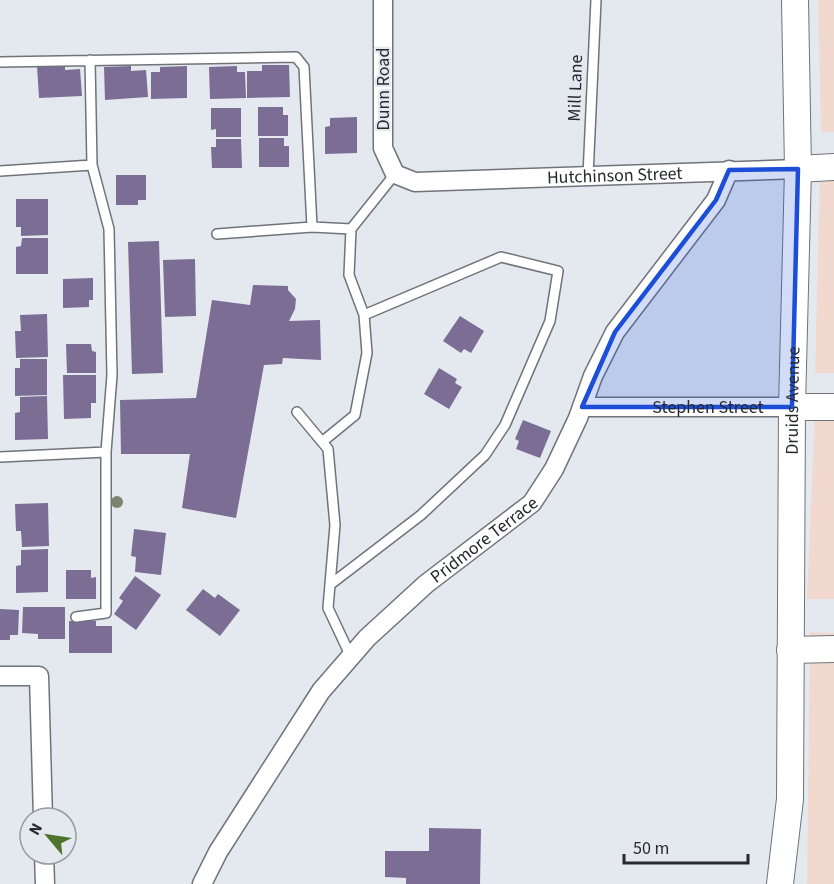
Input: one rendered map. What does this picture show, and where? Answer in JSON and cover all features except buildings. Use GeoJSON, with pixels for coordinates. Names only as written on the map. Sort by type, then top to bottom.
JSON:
{"type":"FeatureCollection","features":[{"type":"Feature","properties":{"kind":"street","name":"Dunn Road"},"geometry":{"type":"LineString","coordinates":[[383,0],[384,148],[396,174]]}},
{"type":"Feature","properties":{"kind":"street","name":"Druids Avenue"},"geometry":{"type":"LineString","coordinates":[[780,884],[790,799],[792,406],[798,169],[795,0]]}},
{"type":"Feature","properties":{"kind":"street","name":"Hutchinson Street"},"geometry":{"type":"LineString","coordinates":[[396,174],[415,182],[834,167]]}},
{"type":"Feature","properties":{"kind":"street","name":"Pridmore Terrace"},"geometry":{"type":"LineString","coordinates":[[204,878],[286,743],[321,691],[367,638],[426,584],[532,503],[554,469],[582,407],[593,376],[615,332],[716,201],[729,170]]}},
{"type":"Feature","properties":{"kind":"street","name":"Stephen Street"},"geometry":{"type":"LineString","coordinates":[[582,407],[834,406]]}},
{"type":"Feature","properties":{"kind":"street"},"geometry":{"type":"LineString","coordinates":[[790,650],[834,648]]}},
{"type":"Feature","properties":{"kind":"street"},"geometry":{"type":"LineString","coordinates":[[0,676],[39,676],[43,806]]}},
{"type":"Feature","properties":{"kind":"street","name":"Druids Avenue"},"geometry":{"type":"LineString","coordinates":[[790,799],[798,838],[797,884]]}},
{"type":"Feature","properties":{"kind":"street"},"geometry":{"type":"LineString","coordinates":[[44,866],[45,884]]}},
{"type":"Feature","properties":{"kind":"lane","name":"Mill Lane"},"geometry":{"type":"LineString","coordinates":[[588,176],[596,0]]}},
{"type":"Feature","properties":{"kind":"lane"},"geometry":{"type":"LineString","coordinates":[[0,62],[296,57],[304,67],[312,226]]}},
{"type":"Feature","properties":{"kind":"lane"},"geometry":{"type":"LineString","coordinates":[[76,617],[106,613],[106,452],[112,375],[109,229],[92,165],[90,60]]}},
{"type":"Feature","properties":{"kind":"lane"},"geometry":{"type":"LineString","coordinates":[[0,171],[92,165]]}},
{"type":"Feature","properties":{"kind":"lane"},"geometry":{"type":"LineString","coordinates":[[322,442],[355,415],[367,353],[364,315],[349,275],[351,229],[396,174]]}},
{"type":"Feature","properties":{"kind":"lane"},"geometry":{"type":"LineString","coordinates":[[217,234],[312,226],[351,229]]}},
{"type":"Feature","properties":{"kind":"lane"},"geometry":{"type":"LineString","coordinates":[[331,584],[421,515],[484,455],[505,425],[550,321],[558,272],[501,257],[364,315]]}},
{"type":"Feature","properties":{"kind":"lane"},"geometry":{"type":"LineString","coordinates":[[297,412],[328,449],[335,525],[328,608],[351,657]]}},
{"type":"Feature","properties":{"kind":"lane"},"geometry":{"type":"LineString","coordinates":[[0,457],[106,452]]}},
{"type":"Feature","properties":{"kind":"highlighted area"},"geometry":{"type":"Polygon","coordinates":[[[798,169],[792,407],[582,407],[615,332],[716,200],[729,170],[798,169]]]}},
{"type":"Feature","properties":{"kind":"shaded area"},"geometry":{"type":"Polygon","coordinates":[[[818,0],[834,0],[834,132],[821,132],[818,0]]]}},
{"type":"Feature","properties":{"kind":"shaded area"},"geometry":{"type":"Polygon","coordinates":[[[820,172],[834,172],[834,373],[815,373],[820,172]]]}},
{"type":"Feature","properties":{"kind":"shaded area"},"geometry":{"type":"Polygon","coordinates":[[[815,409],[834,409],[834,599],[807,599],[815,409]]]}},
{"type":"Feature","properties":{"kind":"shaded area"},"geometry":{"type":"Polygon","coordinates":[[[810,632],[834,633],[834,884],[807,884],[810,632]]]}}]}
